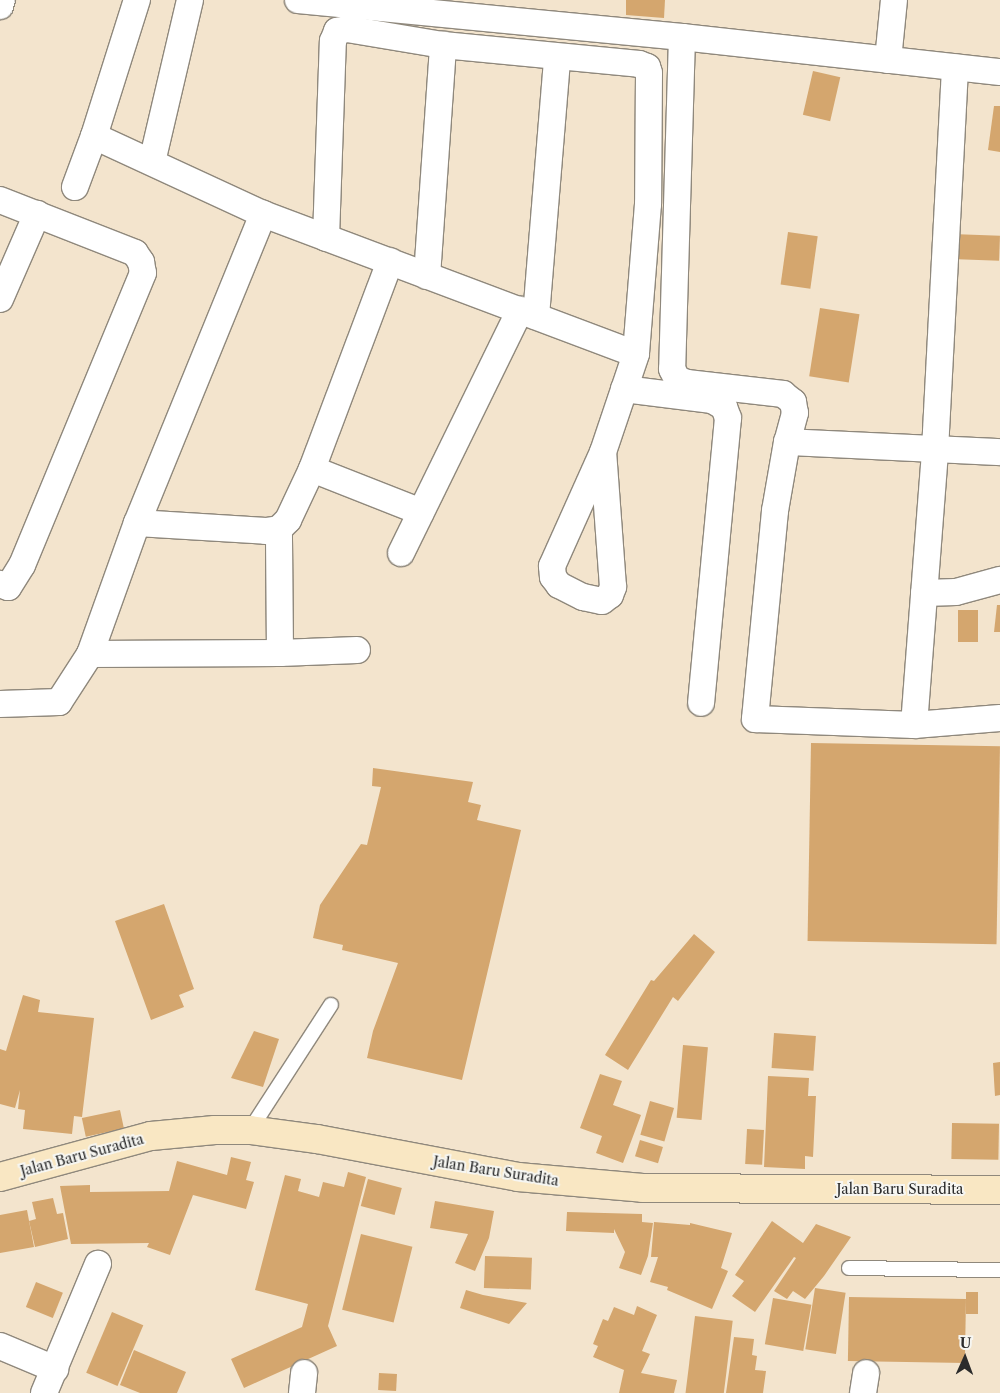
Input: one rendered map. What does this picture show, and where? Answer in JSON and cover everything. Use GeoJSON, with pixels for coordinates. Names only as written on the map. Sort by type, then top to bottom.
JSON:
{"type":"FeatureCollection","features":[{"type":"Feature","properties":{"kind":"main road","name":"Jalan Baru Suradita"},"geometry":{"type":"LineString","coordinates":[[0,1177],[151,1136],[215,1130],[250,1130],[317,1139],[518,1177],[579,1183],[643,1188],[1000,1190]]}},
{"type":"Feature","properties":{"kind":"street"},"geometry":{"type":"LineString","coordinates":[[0,6],[2,0]]}},
{"type":"Feature","properties":{"kind":"street"},"geometry":{"type":"LineString","coordinates":[[75,187],[94,136],[137,0]]}},
{"type":"Feature","properties":{"kind":"street"},"geometry":{"type":"LineString","coordinates":[[152,162],[190,0]]}},
{"type":"Feature","properties":{"kind":"street"},"geometry":{"type":"LineString","coordinates":[[298,0],[682,37],[1000,72]]}},
{"type":"Feature","properties":{"kind":"street"},"geometry":{"type":"LineString","coordinates":[[888,60],[894,0]]}},
{"type":"Feature","properties":{"kind":"street"},"geometry":{"type":"LineString","coordinates":[[326,238],[333,41],[337,30],[347,29],[443,45],[557,58],[639,64],[647,67],[649,74],[648,204],[636,354],[603,452],[552,566],[553,577],[559,585],[583,597],[602,601],[610,596],[613,587],[603,452]]}},
{"type":"Feature","properties":{"kind":"street"},"geometry":{"type":"LineString","coordinates":[[682,37],[672,369],[677,379],[687,383],[783,394],[793,402],[795,413],[787,442],[775,511],[755,719],[914,726],[1000,718]]}},
{"type":"Feature","properties":{"kind":"street"},"geometry":{"type":"LineString","coordinates":[[427,276],[443,45]]}},
{"type":"Feature","properties":{"kind":"street"},"geometry":{"type":"LineString","coordinates":[[401,552],[528,313],[557,58]]}},
{"type":"Feature","properties":{"kind":"street"},"geometry":{"type":"LineString","coordinates":[[914,726],[935,450],[955,68]]}},
{"type":"Feature","properties":{"kind":"street"},"geometry":{"type":"LineString","coordinates":[[94,136],[263,214],[636,354]]}},
{"type":"Feature","properties":{"kind":"street"},"geometry":{"type":"LineString","coordinates":[[0,200],[135,253],[141,262],[143,273],[22,565],[3,592]]}},
{"type":"Feature","properties":{"kind":"street"},"geometry":{"type":"LineString","coordinates":[[0,299],[37,214]]}},
{"type":"Feature","properties":{"kind":"street"},"geometry":{"type":"LineString","coordinates":[[0,704],[59,702],[90,654],[137,523],[263,214]]}},
{"type":"Feature","properties":{"kind":"street"},"geometry":{"type":"LineString","coordinates":[[137,523],[266,531],[279,529],[288,520],[312,469],[390,261]]}},
{"type":"Feature","properties":{"kind":"street"},"geometry":{"type":"LineString","coordinates":[[624,389],[712,400],[724,407],[728,418],[701,703]]}},
{"type":"Feature","properties":{"kind":"street"},"geometry":{"type":"LineString","coordinates":[[787,442],[1000,452]]}},
{"type":"Feature","properties":{"kind":"street"},"geometry":{"type":"LineString","coordinates":[[312,469],[421,512]]}},
{"type":"Feature","properties":{"kind":"street"},"geometry":{"type":"LineString","coordinates":[[279,529],[280,653]]}},
{"type":"Feature","properties":{"kind":"street"},"geometry":{"type":"LineString","coordinates":[[924,593],[956,592],[1000,580]]}},
{"type":"Feature","properties":{"kind":"street"},"geometry":{"type":"LineString","coordinates":[[90,654],[280,653],[357,650]]}},
{"type":"Feature","properties":{"kind":"street"},"geometry":{"type":"LineString","coordinates":[[44,1393],[98,1264]]}},
{"type":"Feature","properties":{"kind":"street"},"geometry":{"type":"LineString","coordinates":[[0,1346],[55,1369]]}},
{"type":"Feature","properties":{"kind":"lane"},"geometry":{"type":"LineString","coordinates":[[250,1130],[331,1005]]}},
{"type":"Feature","properties":{"kind":"lane"},"geometry":{"type":"LineString","coordinates":[[849,1268],[1000,1270]]}},
{"type":"Feature","properties":{"kind":"building"},"geometry":{"type":"Polygon","coordinates":[[[626,0],[665,0],[664,18],[626,15],[626,0]]]}},
{"type":"Feature","properties":{"kind":"building"},"geometry":{"type":"Polygon","coordinates":[[[813,71],[840,77],[830,121],[803,115],[813,71]]]}},
{"type":"Feature","properties":{"kind":"building"},"geometry":{"type":"Polygon","coordinates":[[[994,106],[1000,106],[1000,152],[988,150],[994,106]]]}},
{"type":"Feature","properties":{"kind":"building"},"geometry":{"type":"Polygon","coordinates":[[[788,232],[818,236],[810,289],[781,284],[788,232]]]}},
{"type":"Feature","properties":{"kind":"building"},"geometry":{"type":"Polygon","coordinates":[[[952,234],[1000,236],[999,261],[951,259],[952,234]]]}},
{"type":"Feature","properties":{"kind":"building"},"geometry":{"type":"Polygon","coordinates":[[[820,308],[860,314],[849,382],[809,376],[820,308]]]}},
{"type":"Feature","properties":{"kind":"building"},"geometry":{"type":"Polygon","coordinates":[[[997,605],[1000,605],[1000,632],[994,632],[997,605]]]}},
{"type":"Feature","properties":{"kind":"building"},"geometry":{"type":"Polygon","coordinates":[[[958,610],[978,610],[978,642],[958,642],[958,610]]]}},
{"type":"Feature","properties":{"kind":"building"},"geometry":{"type":"Polygon","coordinates":[[[811,743],[1000,746],[997,944],[808,941],[811,743]]]}},
{"type":"Feature","properties":{"kind":"building"},"geometry":{"type":"Polygon","coordinates":[[[373,768],[473,782],[468,802],[481,805],[477,820],[521,830],[462,1080],[367,1058],[373,1031],[398,963],[342,950],[343,945],[313,938],[320,905],[361,844],[367,845],[381,787],[372,786],[373,768]]]}},
{"type":"Feature","properties":{"kind":"building"},"geometry":{"type":"Polygon","coordinates":[[[164,904],[194,989],[179,995],[184,1007],[151,1020],[115,921],[164,904]]]}},
{"type":"Feature","properties":{"kind":"building"},"geometry":{"type":"Polygon","coordinates":[[[694,934],[715,952],[678,1001],[673,997],[628,1070],[605,1055],[651,980],[654,981],[694,934]]]}},
{"type":"Feature","properties":{"kind":"building"},"geometry":{"type":"Polygon","coordinates":[[[23,995],[40,1000],[38,1012],[94,1018],[82,1117],[74,1116],[72,1134],[23,1129],[25,1110],[18,1109],[20,1090],[15,1108],[0,1104],[0,1049],[6,1051],[23,995]]]}},
{"type":"Feature","properties":{"kind":"building"},"geometry":{"type":"Polygon","coordinates":[[[254,1031],[279,1039],[263,1087],[231,1078],[254,1031]]]}},
{"type":"Feature","properties":{"kind":"building"},"geometry":{"type":"Polygon","coordinates":[[[774,1033],[816,1036],[813,1071],[772,1068],[774,1033]]]}},
{"type":"Feature","properties":{"kind":"building"},"geometry":{"type":"Polygon","coordinates":[[[683,1045],[708,1047],[702,1120],[677,1118],[683,1045]]]}},
{"type":"Feature","properties":{"kind":"building"},"geometry":{"type":"Polygon","coordinates":[[[1000,1062],[1000,1095],[995,1096],[993,1063],[1000,1062]]]}},
{"type":"Feature","properties":{"kind":"building"},"geometry":{"type":"Polygon","coordinates":[[[600,1074],[622,1081],[613,1105],[641,1115],[623,1163],[596,1153],[602,1136],[580,1128],[600,1074]]]}},
{"type":"Feature","properties":{"kind":"building"},"geometry":{"type":"Polygon","coordinates":[[[768,1076],[809,1078],[808,1096],[816,1096],[813,1157],[805,1156],[805,1169],[764,1167],[768,1076]]]}},
{"type":"Feature","properties":{"kind":"building"},"geometry":{"type":"Polygon","coordinates":[[[650,1101],[674,1108],[664,1142],[640,1135],[650,1101]]]}},
{"type":"Feature","properties":{"kind":"building"},"geometry":{"type":"Polygon","coordinates":[[[120,1110],[124,1129],[86,1137],[82,1118],[120,1110]]]}},
{"type":"Feature","properties":{"kind":"building"},"geometry":{"type":"Polygon","coordinates":[[[952,1123],[999,1124],[998,1160],[951,1159],[952,1123]]]}},
{"type":"Feature","properties":{"kind":"building"},"geometry":{"type":"Polygon","coordinates":[[[747,1129],[764,1130],[762,1165],[745,1164],[747,1129]]]}},
{"type":"Feature","properties":{"kind":"building"},"geometry":{"type":"Polygon","coordinates":[[[640,1140],[663,1147],[658,1163],[635,1156],[640,1140]]]}},
{"type":"Feature","properties":{"kind":"building"},"geometry":{"type":"Polygon","coordinates":[[[231,1157],[251,1162],[246,1180],[254,1182],[246,1209],[193,1195],[170,1255],[147,1247],[149,1243],[71,1244],[60,1186],[90,1185],[90,1192],[169,1191],[177,1161],[227,1175],[231,1157]]]}},
{"type":"Feature","properties":{"kind":"building"},"geometry":{"type":"Polygon","coordinates":[[[348,1172],[366,1177],[328,1326],[337,1346],[244,1388],[231,1359],[302,1327],[308,1304],[255,1290],[285,1175],[301,1179],[298,1191],[319,1197],[323,1182],[344,1187],[348,1172]]]}},
{"type":"Feature","properties":{"kind":"building"},"geometry":{"type":"Polygon","coordinates":[[[368,1179],[402,1188],[395,1215],[361,1206],[368,1179]]]}},
{"type":"Feature","properties":{"kind":"building"},"geometry":{"type":"Polygon","coordinates":[[[53,1198],[57,1214],[63,1213],[68,1239],[35,1247],[29,1221],[36,1219],[32,1202],[53,1198]]]}},
{"type":"Feature","properties":{"kind":"building"},"geometry":{"type":"Polygon","coordinates":[[[435,1201],[494,1211],[489,1238],[475,1271],[455,1263],[468,1234],[430,1228],[435,1201]]]}},
{"type":"Feature","properties":{"kind":"building"},"geometry":{"type":"Polygon","coordinates":[[[27,1210],[34,1247],[0,1253],[0,1215],[27,1210]]]}},
{"type":"Feature","properties":{"kind":"building"},"geometry":{"type":"Polygon","coordinates":[[[567,1212],[642,1214],[642,1222],[653,1223],[648,1256],[641,1275],[619,1268],[625,1252],[614,1229],[614,1233],[566,1231],[567,1212]]]}},
{"type":"Feature","properties":{"kind":"building"},"geometry":{"type":"Polygon","coordinates":[[[772,1221],[803,1243],[816,1224],[851,1237],[824,1276],[805,1299],[793,1291],[787,1299],[774,1291],[796,1258],[794,1257],[755,1312],[732,1296],[744,1281],[735,1275],[772,1221]]]}},
{"type":"Feature","properties":{"kind":"building"},"geometry":{"type":"Polygon","coordinates":[[[654,1222],[690,1225],[690,1223],[732,1233],[721,1268],[728,1271],[712,1309],[667,1290],[668,1287],[650,1282],[658,1257],[651,1257],[654,1222]]]}},
{"type":"Feature","properties":{"kind":"building"},"geometry":{"type":"Polygon","coordinates":[[[361,1234],[412,1247],[394,1323],[342,1310],[361,1234]]]}},
{"type":"Feature","properties":{"kind":"building"},"geometry":{"type":"Polygon","coordinates":[[[485,1256],[532,1258],[531,1290],[484,1288],[485,1256]]]}},
{"type":"Feature","properties":{"kind":"building"},"geometry":{"type":"Polygon","coordinates":[[[36,1282],[63,1293],[53,1318],[26,1307],[36,1282]]]}},
{"type":"Feature","properties":{"kind":"building"},"geometry":{"type":"Polygon","coordinates":[[[815,1288],[846,1293],[836,1354],[805,1349],[815,1288]]]}},
{"type":"Feature","properties":{"kind":"building"},"geometry":{"type":"Polygon","coordinates":[[[466,1290],[527,1303],[509,1324],[460,1308],[466,1290]]]}},
{"type":"Feature","properties":{"kind":"building"},"geometry":{"type":"Polygon","coordinates":[[[966,1292],[978,1292],[978,1314],[966,1314],[966,1292]]]}},
{"type":"Feature","properties":{"kind":"building"},"geometry":{"type":"Polygon","coordinates":[[[849,1297],[966,1299],[965,1363],[848,1361],[849,1297]]]}},
{"type":"Feature","properties":{"kind":"building"},"geometry":{"type":"Polygon","coordinates":[[[773,1298],[811,1305],[803,1351],[765,1344],[773,1298]]]}},
{"type":"Feature","properties":{"kind":"building"},"geometry":{"type":"Polygon","coordinates":[[[637,1306],[657,1315],[642,1351],[650,1354],[641,1373],[677,1380],[674,1393],[619,1393],[624,1370],[593,1357],[598,1346],[593,1344],[603,1319],[608,1321],[614,1307],[634,1315],[637,1306]]]}},
{"type":"Feature","properties":{"kind":"building"},"geometry":{"type":"Polygon","coordinates":[[[112,1312],[143,1325],[118,1386],[86,1373],[112,1312]]]}},
{"type":"Feature","properties":{"kind":"building"},"geometry":{"type":"Polygon","coordinates":[[[695,1316],[733,1321],[724,1393],[686,1393],[695,1316]]]}},
{"type":"Feature","properties":{"kind":"building"},"geometry":{"type":"Polygon","coordinates":[[[734,1337],[754,1339],[752,1355],[757,1356],[755,1370],[766,1371],[763,1393],[726,1393],[734,1337]]]}},
{"type":"Feature","properties":{"kind":"building"},"geometry":{"type":"Polygon","coordinates":[[[134,1350],[186,1372],[177,1393],[140,1393],[120,1385],[134,1350]]]}},
{"type":"Feature","properties":{"kind":"building"},"geometry":{"type":"Polygon","coordinates":[[[379,1373],[397,1374],[396,1391],[378,1390],[379,1373]]]}}]}
